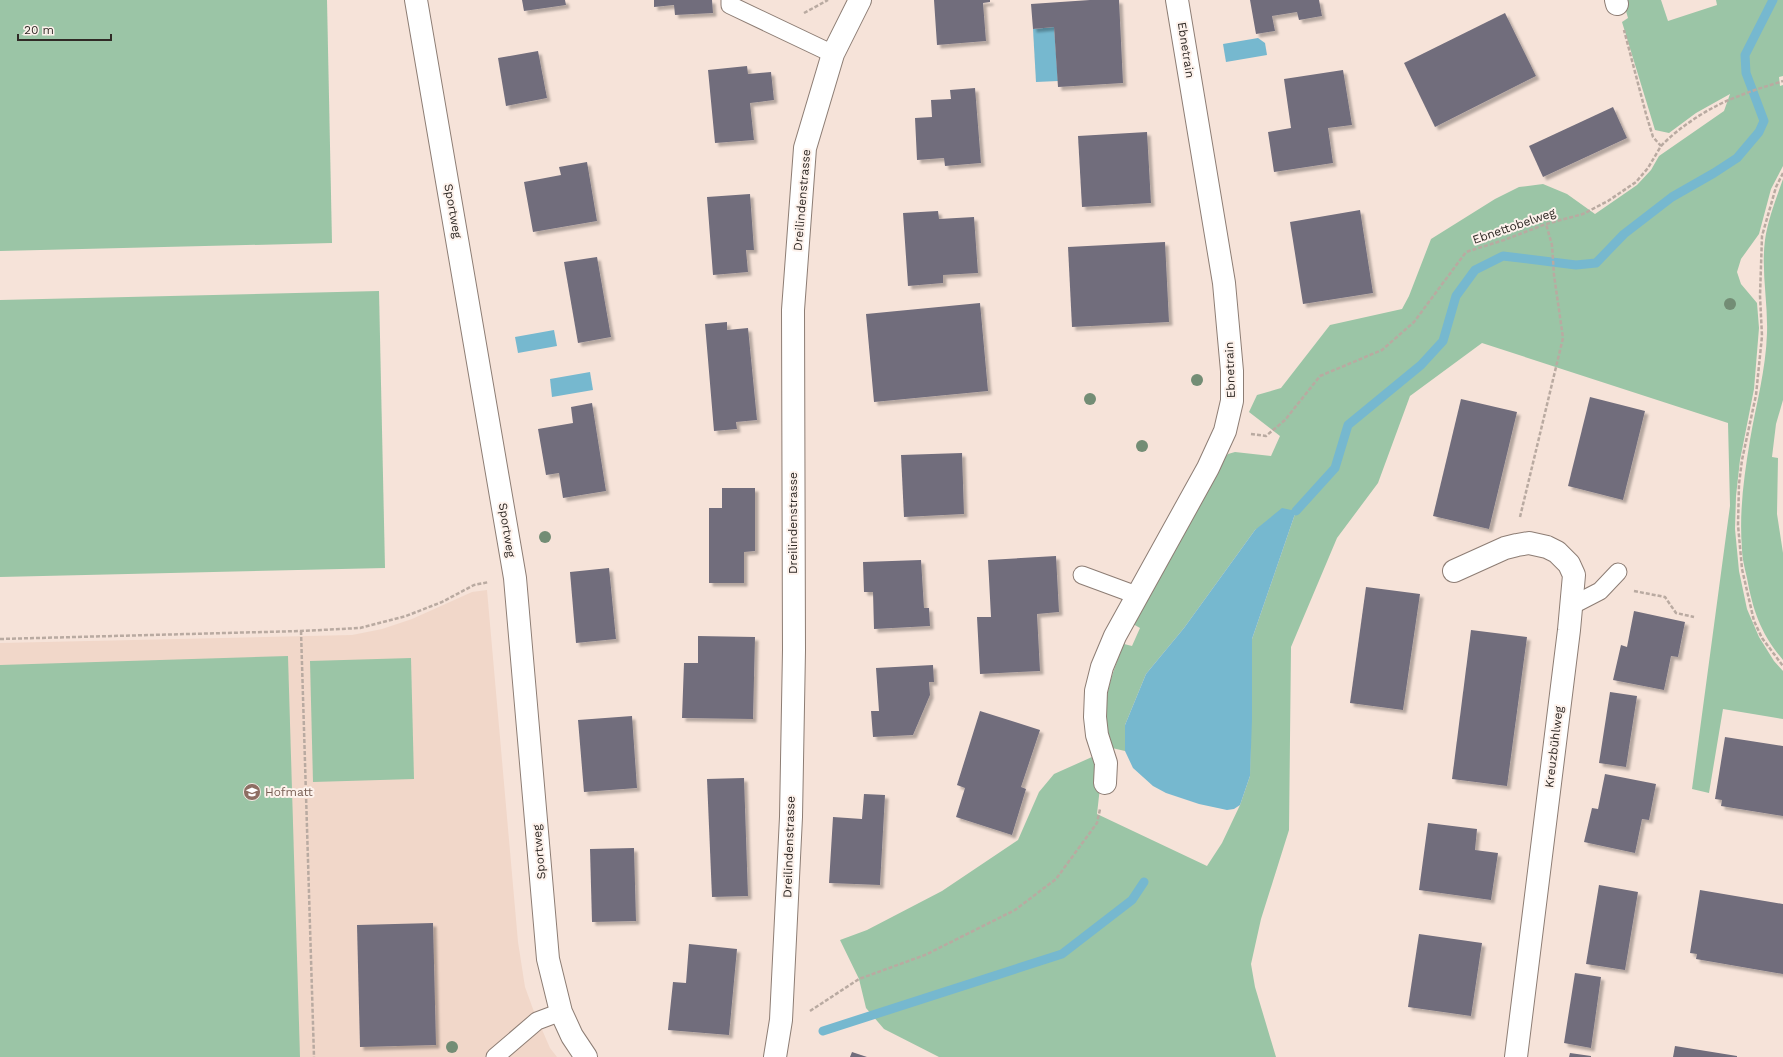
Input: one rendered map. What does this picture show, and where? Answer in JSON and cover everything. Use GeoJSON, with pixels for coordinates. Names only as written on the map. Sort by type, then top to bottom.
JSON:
{"type":"FeatureCollection","features":[{"type":"Feature","properties":{"kind":"street","name":"Sportweg"},"geometry":{"type":"LineString","coordinates":[[416,0],[515,578],[548,958],[561,1012],[572,1036],[586,1057]]}},
{"type":"Feature","properties":{"kind":"street","name":"Dreilindenstrasse"},"geometry":{"type":"LineString","coordinates":[[775,1057],[781,1020],[791,817],[794,650],[793,310],[805,148],[833,54],[860,0]]}},
{"type":"Feature","properties":{"kind":"street","name":"Ebnetrain"},"geometry":{"type":"LineString","coordinates":[[1105,783],[1106,763],[1096,729],[1096,691],[1102,667],[1115,636],[1139,596],[1208,468],[1225,431],[1232,401],[1232,370],[1224,283],[1177,0]]}},
{"type":"Feature","properties":{"kind":"street","name":"Kreuzbühlweg"},"geometry":{"type":"LineString","coordinates":[[1454,570],[1504,548],[1529,543],[1547,547],[1557,552],[1569,564],[1574,575],[1516,1057]]}},
{"type":"Feature","properties":{"kind":"lane"},"geometry":{"type":"LineString","coordinates":[[730,0],[730,5],[833,54]]}},
{"type":"Feature","properties":{"kind":"lane"},"geometry":{"type":"LineString","coordinates":[[1571,606],[1600,591],[1618,572]]}},
{"type":"Feature","properties":{"kind":"lane"},"geometry":{"type":"LineString","coordinates":[[1082,575],[1139,596]]}},
{"type":"Feature","properties":{"kind":"lane"},"geometry":{"type":"LineString","coordinates":[[495,1057],[537,1021],[561,1012]]}},
{"type":"Feature","properties":{"kind":"path"},"geometry":{"type":"LineString","coordinates":[[1616,2],[1653,137],[1661,146]]}},
{"type":"Feature","properties":{"kind":"path","name":"Ebnettobelweg"},"geometry":{"type":"LineString","coordinates":[[1225,431],[1266,436],[1285,420],[1320,376],[1382,350],[1414,322],[1466,252],[1504,240],[1546,224],[1583,214],[1614,197],[1636,182],[1648,168],[1661,146],[1670,137],[1715,106],[1738,96],[1783,82]]}},
{"type":"Feature","properties":{"kind":"path"},"geometry":{"type":"LineString","coordinates":[[1783,173],[1776,187],[1762,236],[1760,296],[1762,336],[1756,395],[1742,466],[1738,525],[1742,569],[1754,621],[1762,638],[1783,666]]}},
{"type":"Feature","properties":{"kind":"path"},"geometry":{"type":"LineString","coordinates":[[1519,521],[1563,338],[1554,275],[1552,245],[1546,224]]}},
{"type":"Feature","properties":{"kind":"path"},"geometry":{"type":"LineString","coordinates":[[0,639],[360,628],[406,616],[442,602],[474,585],[515,578]]}},
{"type":"Feature","properties":{"kind":"path"},"geometry":{"type":"LineString","coordinates":[[1627,590],[1665,597],[1676,613],[1694,617]]}},
{"type":"Feature","properties":{"kind":"path"},"geometry":{"type":"LineString","coordinates":[[301,631],[314,1057]]}},
{"type":"Feature","properties":{"kind":"path"},"geometry":{"type":"LineString","coordinates":[[809,1012],[859,979],[925,955],[1014,910],[1056,878],[1097,823],[1105,783]]}},
{"type":"Feature","properties":{"kind":"shaded area","name":"Hofmatt"},"geometry":{"type":"Polygon","coordinates":[[[487,590],[518,942],[525,987],[550,1048],[557,1057],[0,1057],[0,643],[352,635],[382,629],[412,619],[472,592],[487,590]]]}},
{"type":"Feature","properties":{"kind":"green space"},"geometry":{"type":"Polygon","coordinates":[[[0,0],[327,0],[332,243],[0,251],[0,0]]]}},
{"type":"Feature","properties":{"kind":"green space"},"geometry":{"type":"Polygon","coordinates":[[[1625,0],[1661,0],[1668,21],[1717,5],[1716,0],[1783,0],[1783,76],[1779,77],[1780,86],[1783,85],[1783,166],[1771,189],[1759,234],[1741,259],[1737,272],[1741,284],[1757,303],[1759,328],[1754,389],[1740,460],[1736,496],[1735,529],[1739,571],[1747,609],[1759,637],[1774,661],[1783,671],[1783,719],[1723,709],[1709,793],[1692,789],[1730,506],[1728,423],[1482,343],[1410,396],[1378,483],[1337,538],[1291,647],[1289,830],[1261,919],[1251,964],[1255,987],[1276,1057],[939,1057],[884,1029],[866,1008],[859,979],[840,940],[867,930],[942,891],[1018,840],[1039,792],[1054,774],[1092,757],[1101,778],[1097,814],[1207,866],[1222,843],[1240,805],[1250,776],[1252,639],[1296,511],[1255,530],[1184,628],[1146,674],[1125,725],[1125,751],[1112,748],[1107,735],[1105,709],[1110,682],[1124,644],[1132,646],[1140,628],[1133,624],[1219,463],[1228,454],[1235,452],[1271,456],[1280,436],[1249,412],[1257,395],[1281,388],[1330,325],[1402,309],[1409,296],[1431,239],[1495,199],[1519,187],[1543,184],[1567,194],[1595,214],[1637,185],[1651,170],[1659,156],[1724,111],[1730,94],[1696,113],[1669,133],[1655,130],[1622,22],[1628,18],[1624,4],[1625,0]]]}},
{"type":"Feature","properties":{"kind":"green space"},"geometry":{"type":"Polygon","coordinates":[[[1783,179],[1783,400],[1776,424],[1772,457],[1778,458],[1777,514],[1783,553],[1783,660],[1769,641],[1755,612],[1743,560],[1741,521],[1746,467],[1763,373],[1766,346],[1767,321],[1764,263],[1765,240],[1770,217],[1783,179]]]}},
{"type":"Feature","properties":{"kind":"green space"},"geometry":{"type":"Polygon","coordinates":[[[379,291],[385,568],[0,577],[0,300],[379,291]]]}},
{"type":"Feature","properties":{"kind":"green space"},"geometry":{"type":"Polygon","coordinates":[[[288,656],[300,1057],[0,1057],[0,665],[288,656]]]}},
{"type":"Feature","properties":{"kind":"green space"},"geometry":{"type":"Polygon","coordinates":[[[411,658],[414,779],[313,782],[310,661],[411,658]]]}},
{"type":"Feature","properties":{"kind":"water"},"geometry":{"type":"Polygon","coordinates":[[[1054,27],[1058,81],[1036,82],[1033,29],[1054,27]]]}},
{"type":"Feature","properties":{"kind":"water"},"geometry":{"type":"Polygon","coordinates":[[[1258,38],[1265,43],[1267,55],[1226,62],[1223,44],[1258,38]]]}},
{"type":"Feature","properties":{"kind":"water"},"geometry":{"type":"Polygon","coordinates":[[[554,330],[557,346],[518,353],[515,337],[554,330]]]}},
{"type":"Feature","properties":{"kind":"water"},"geometry":{"type":"Polygon","coordinates":[[[590,372],[593,390],[552,397],[550,379],[590,372]]]}},
{"type":"Feature","properties":{"kind":"water"},"geometry":{"type":"Polygon","coordinates":[[[1282,508],[1296,511],[1252,639],[1250,776],[1240,805],[1234,809],[1227,810],[1199,804],[1166,793],[1153,786],[1133,768],[1125,751],[1125,725],[1146,674],[1184,628],[1255,530],[1282,508]]]}},
{"type":"Feature","properties":{"kind":"building"},"geometry":{"type":"Polygon","coordinates":[[[522,0],[565,0],[566,5],[524,11],[522,0]]]}},
{"type":"Feature","properties":{"kind":"building"},"geometry":{"type":"Polygon","coordinates":[[[654,0],[712,0],[713,13],[675,15],[674,5],[654,7],[654,0]]]}},
{"type":"Feature","properties":{"kind":"building"},"geometry":{"type":"Polygon","coordinates":[[[934,0],[990,0],[990,2],[983,3],[986,41],[937,45],[934,0]]]}},
{"type":"Feature","properties":{"kind":"building"},"geometry":{"type":"Polygon","coordinates":[[[1090,0],[1119,0],[1123,83],[1058,87],[1054,27],[1033,29],[1031,4],[1090,0]]]}},
{"type":"Feature","properties":{"kind":"building"},"geometry":{"type":"Polygon","coordinates":[[[1250,0],[1319,0],[1322,16],[1299,20],[1297,12],[1272,16],[1275,31],[1256,34],[1250,0]]]}},
{"type":"Feature","properties":{"kind":"building"},"geometry":{"type":"Polygon","coordinates":[[[1505,13],[1536,76],[1435,127],[1404,63],[1505,13]]]}},
{"type":"Feature","properties":{"kind":"building"},"geometry":{"type":"Polygon","coordinates":[[[538,51],[547,98],[506,106],[498,58],[538,51]]]}},
{"type":"Feature","properties":{"kind":"building"},"geometry":{"type":"Polygon","coordinates":[[[747,66],[748,74],[771,72],[774,100],[750,103],[754,140],[715,143],[708,70],[747,66]]]}},
{"type":"Feature","properties":{"kind":"building"},"geometry":{"type":"Polygon","coordinates":[[[1343,70],[1352,125],[1328,128],[1333,163],[1274,172],[1268,132],[1291,128],[1284,79],[1343,70]]]}},
{"type":"Feature","properties":{"kind":"building"},"geometry":{"type":"Polygon","coordinates":[[[975,88],[981,163],[945,166],[944,158],[917,160],[915,118],[932,117],[931,100],[951,99],[950,90],[975,88]]]}},
{"type":"Feature","properties":{"kind":"building"},"geometry":{"type":"Polygon","coordinates":[[[1613,107],[1627,138],[1543,177],[1529,146],[1613,107]]]}},
{"type":"Feature","properties":{"kind":"building"},"geometry":{"type":"Polygon","coordinates":[[[1147,132],[1151,203],[1082,207],[1078,136],[1147,132]]]}},
{"type":"Feature","properties":{"kind":"building"},"geometry":{"type":"Polygon","coordinates":[[[587,162],[597,221],[533,232],[524,182],[561,175],[559,167],[587,162]]]}},
{"type":"Feature","properties":{"kind":"building"},"geometry":{"type":"Polygon","coordinates":[[[750,194],[754,250],[746,250],[748,272],[713,275],[707,197],[750,194]]]}},
{"type":"Feature","properties":{"kind":"building"},"geometry":{"type":"Polygon","coordinates":[[[1360,210],[1373,293],[1303,304],[1290,222],[1360,210]]]}},
{"type":"Feature","properties":{"kind":"building"},"geometry":{"type":"Polygon","coordinates":[[[938,211],[939,219],[974,217],[978,273],[943,275],[943,283],[908,286],[903,213],[938,211]]]}},
{"type":"Feature","properties":{"kind":"building"},"geometry":{"type":"Polygon","coordinates":[[[1165,242],[1169,322],[1072,327],[1068,247],[1165,242]]]}},
{"type":"Feature","properties":{"kind":"building"},"geometry":{"type":"Polygon","coordinates":[[[597,257],[611,337],[578,343],[564,262],[597,257]]]}},
{"type":"Feature","properties":{"kind":"building"},"geometry":{"type":"Polygon","coordinates":[[[980,303],[988,391],[874,402],[866,314],[980,303]]]}},
{"type":"Feature","properties":{"kind":"building"},"geometry":{"type":"Polygon","coordinates":[[[727,322],[727,330],[748,328],[757,420],[736,422],[737,429],[714,431],[705,324],[727,322]]]}},
{"type":"Feature","properties":{"kind":"building"},"geometry":{"type":"Polygon","coordinates":[[[1590,397],[1645,411],[1623,500],[1568,486],[1590,397]]]}},
{"type":"Feature","properties":{"kind":"building"},"geometry":{"type":"Polygon","coordinates":[[[1461,399],[1517,412],[1489,529],[1433,516],[1461,399]]]}},
{"type":"Feature","properties":{"kind":"building"},"geometry":{"type":"Polygon","coordinates":[[[592,403],[606,491],[563,498],[559,473],[546,475],[538,429],[573,423],[571,407],[592,403]]]}},
{"type":"Feature","properties":{"kind":"building"},"geometry":{"type":"Polygon","coordinates":[[[962,453],[964,514],[904,517],[901,455],[962,453]]]}},
{"type":"Feature","properties":{"kind":"building"},"geometry":{"type":"Polygon","coordinates":[[[722,488],[755,488],[755,551],[744,552],[744,583],[709,583],[709,508],[722,508],[722,488]]]}},
{"type":"Feature","properties":{"kind":"building"},"geometry":{"type":"Polygon","coordinates":[[[1056,556],[1059,612],[1037,614],[1040,671],[980,674],[977,617],[991,617],[988,560],[1056,556]]]}},
{"type":"Feature","properties":{"kind":"building"},"geometry":{"type":"Polygon","coordinates":[[[921,560],[924,608],[929,608],[930,626],[874,629],[873,592],[864,592],[863,562],[921,560]]]}},
{"type":"Feature","properties":{"kind":"building"},"geometry":{"type":"Polygon","coordinates":[[[609,568],[616,639],[576,643],[570,572],[609,568]]]}},
{"type":"Feature","properties":{"kind":"building"},"geometry":{"type":"Polygon","coordinates":[[[1366,587],[1420,594],[1403,710],[1350,703],[1366,587]]]}},
{"type":"Feature","properties":{"kind":"building"},"geometry":{"type":"Polygon","coordinates":[[[1634,611],[1685,622],[1678,657],[1671,656],[1664,690],[1613,680],[1621,645],[1627,647],[1634,611]]]}},
{"type":"Feature","properties":{"kind":"building"},"geometry":{"type":"Polygon","coordinates":[[[1471,630],[1527,637],[1507,786],[1452,779],[1471,630]]]}},
{"type":"Feature","properties":{"kind":"building"},"geometry":{"type":"Polygon","coordinates":[[[698,636],[755,637],[753,719],[682,718],[684,663],[698,663],[698,636]]]}},
{"type":"Feature","properties":{"kind":"building"},"geometry":{"type":"Polygon","coordinates":[[[933,665],[934,682],[929,682],[930,695],[913,735],[873,737],[871,711],[879,711],[876,668],[933,665]]]}},
{"type":"Feature","properties":{"kind":"building"},"geometry":{"type":"Polygon","coordinates":[[[1610,692],[1637,696],[1626,767],[1599,763],[1610,692]]]}},
{"type":"Feature","properties":{"kind":"building"},"geometry":{"type":"Polygon","coordinates":[[[980,711],[1040,730],[1021,787],[1026,789],[1012,835],[956,817],[965,788],[957,785],[980,711]]]}},
{"type":"Feature","properties":{"kind":"building"},"geometry":{"type":"Polygon","coordinates":[[[632,716],[637,788],[584,792],[578,720],[632,716]]]}},
{"type":"Feature","properties":{"kind":"building"},"geometry":{"type":"Polygon","coordinates":[[[1725,737],[1783,746],[1783,816],[1721,806],[1722,800],[1715,799],[1725,737]]]}},
{"type":"Feature","properties":{"kind":"building"},"geometry":{"type":"Polygon","coordinates":[[[1605,774],[1656,784],[1649,820],[1642,819],[1635,853],[1584,842],[1592,808],[1598,809],[1605,774]]]}},
{"type":"Feature","properties":{"kind":"building"},"geometry":{"type":"Polygon","coordinates":[[[744,778],[748,896],[712,897],[707,779],[744,778]]]}},
{"type":"Feature","properties":{"kind":"building"},"geometry":{"type":"Polygon","coordinates":[[[864,794],[885,795],[880,885],[829,883],[833,817],[862,819],[864,794]]]}},
{"type":"Feature","properties":{"kind":"building"},"geometry":{"type":"Polygon","coordinates":[[[1428,823],[1477,829],[1475,850],[1498,853],[1491,900],[1419,890],[1428,823]]]}},
{"type":"Feature","properties":{"kind":"building"},"geometry":{"type":"Polygon","coordinates":[[[634,848],[636,921],[592,922],[590,849],[634,848]]]}},
{"type":"Feature","properties":{"kind":"building"},"geometry":{"type":"Polygon","coordinates":[[[1599,885],[1638,892],[1625,970],[1586,964],[1599,885]]]}},
{"type":"Feature","properties":{"kind":"building"},"geometry":{"type":"Polygon","coordinates":[[[1700,890],[1783,904],[1783,974],[1696,959],[1697,954],[1690,953],[1700,890]]]}},
{"type":"Feature","properties":{"kind":"building"},"geometry":{"type":"Polygon","coordinates":[[[433,923],[436,1045],[360,1047],[357,925],[433,923]]]}},
{"type":"Feature","properties":{"kind":"building"},"geometry":{"type":"Polygon","coordinates":[[[1419,934],[1482,943],[1471,1016],[1408,1007],[1419,934]]]}},
{"type":"Feature","properties":{"kind":"building"},"geometry":{"type":"Polygon","coordinates":[[[689,944],[737,949],[729,1035],[668,1030],[673,982],[686,983],[689,944]]]}},
{"type":"Feature","properties":{"kind":"building"},"geometry":{"type":"Polygon","coordinates":[[[1575,973],[1601,977],[1591,1048],[1564,1043],[1575,973]]]}},
{"type":"Feature","properties":{"kind":"building"},"geometry":{"type":"Polygon","coordinates":[[[1675,1046],[1737,1056],[1737,1057],[1673,1057],[1675,1046]]]}},
{"type":"Feature","properties":{"kind":"building"},"geometry":{"type":"Polygon","coordinates":[[[852,1052],[867,1057],[850,1057],[852,1052]]]}},
{"type":"Feature","properties":{"kind":"building"},"geometry":{"type":"Polygon","coordinates":[[[1570,1053],[1591,1056],[1591,1057],[1569,1057],[1570,1053]]]}},
{"type":"Feature","properties":{"kind":"waterway"},"geometry":{"type":"LineString","coordinates":[[1296,511],[1335,468],[1348,425],[1421,365],[1443,341],[1456,296],[1475,270],[1503,256],[1576,265],[1596,263],[1624,234],[1672,197],[1737,158],[1759,132],[1764,121],[1746,73],[1745,55],[1773,0]]}},
{"type":"Feature","properties":{"kind":"waterway"},"geometry":{"type":"LineString","coordinates":[[823,1031],[1062,954],[1132,900],[1144,882]]}},
{"type":"Feature","properties":{"kind":"place","name":"Hofmatt"},"geometry":{"type":"Point","coordinates":[252,792]}}]}
